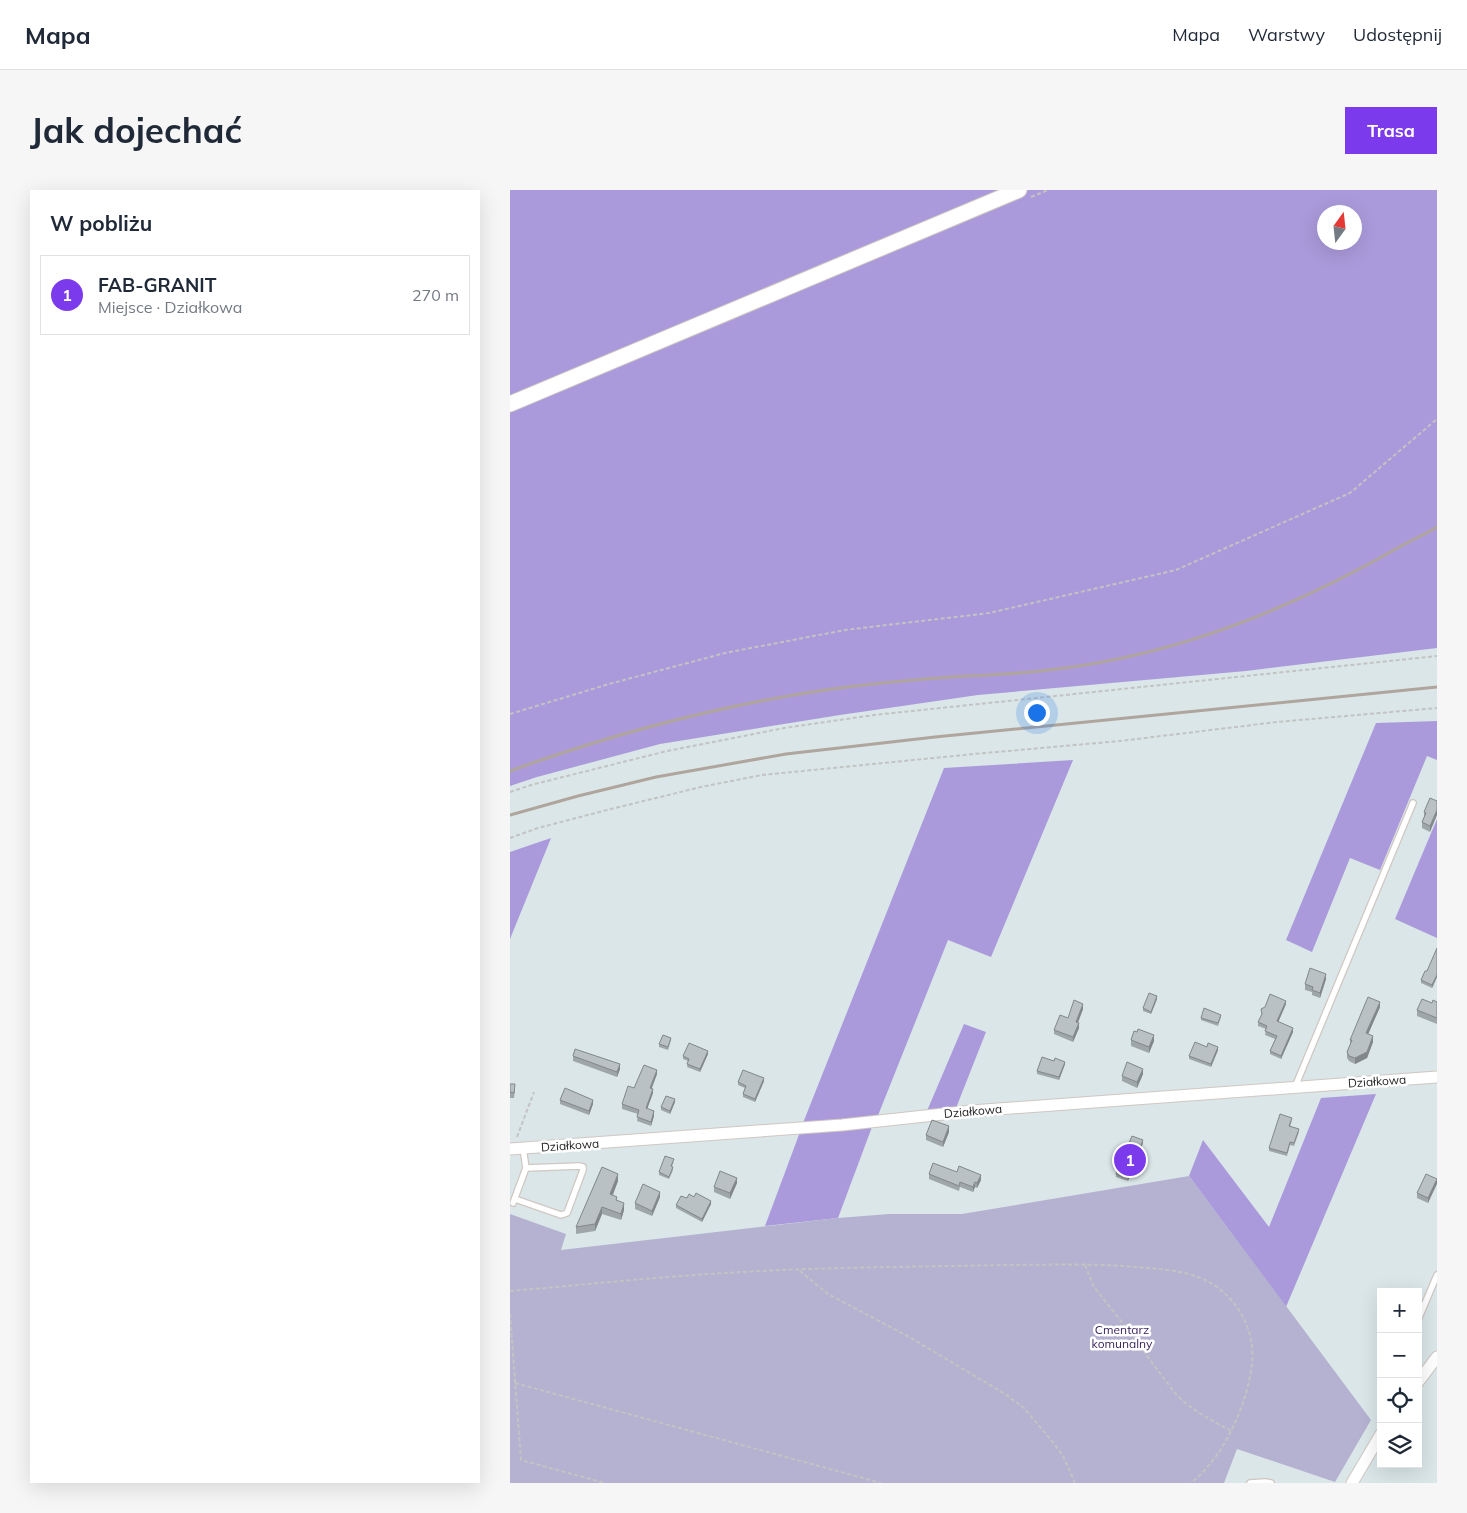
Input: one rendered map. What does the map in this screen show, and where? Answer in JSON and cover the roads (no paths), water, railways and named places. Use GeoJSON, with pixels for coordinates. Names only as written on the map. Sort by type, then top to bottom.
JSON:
{"type":"FeatureCollection","features":[{"type":"Feature","properties":{"kind":"street"},"geometry":{"type":"LineString","coordinates":[[510,404],[1019,190]]}},
{"type":"Feature","properties":{"kind":"street","name":"Działkowa"},"geometry":{"type":"LineString","coordinates":[[515,1149],[833,1126],[971,1111],[1437,1077]]}},
{"type":"Feature","properties":{"kind":"street"},"geometry":{"type":"LineString","coordinates":[[1421,1378],[1437,1357]]}},
{"type":"Feature","properties":{"kind":"street"},"geometry":{"type":"LineString","coordinates":[[1352,1483],[1377,1441]]}},
{"type":"Feature","properties":{"kind":"lane"},"geometry":{"type":"LineString","coordinates":[[1295,1088],[1413,803]]}},
{"type":"Feature","properties":{"kind":"lane"},"geometry":{"type":"LineString","coordinates":[[515,1149],[526,1168]]}},
{"type":"Feature","properties":{"kind":"lane"},"geometry":{"type":"LineString","coordinates":[[583,1167],[584,1170],[567,1212],[561,1215],[514,1201],[526,1168],[583,1167]]}},
{"type":"Feature","properties":{"kind":"lane"},"geometry":{"type":"LineString","coordinates":[[1422,1311],[1437,1275]]}},
{"type":"Feature","properties":{"kind":"lane"},"geometry":{"type":"LineString","coordinates":[[1250,1483],[1271,1483]]}},
{"type":"Feature","properties":{"kind":"railway"},"geometry":{"type":"LineString","coordinates":[[510,771],[626,733],[745,704],[825,690],[888,682],[1044,671],[1103,662],[1148,652],[1192,640],[1279,608],[1362,568],[1437,527]]}},
{"type":"Feature","properties":{"kind":"railway"},"geometry":{"type":"LineString","coordinates":[[510,815],[656,777],[786,754],[935,737],[1437,687]]}},
{"type":"Feature","properties":{"kind":"place","name":"FAB-GRANIT"},"geometry":{"type":"Point","coordinates":[1130,1160]}},
{"type":"Feature","properties":{"kind":"park label","name":"Cmentarz komunalny"},"geometry":{"type":"Point","coordinates":[1122,1336]}}]}
